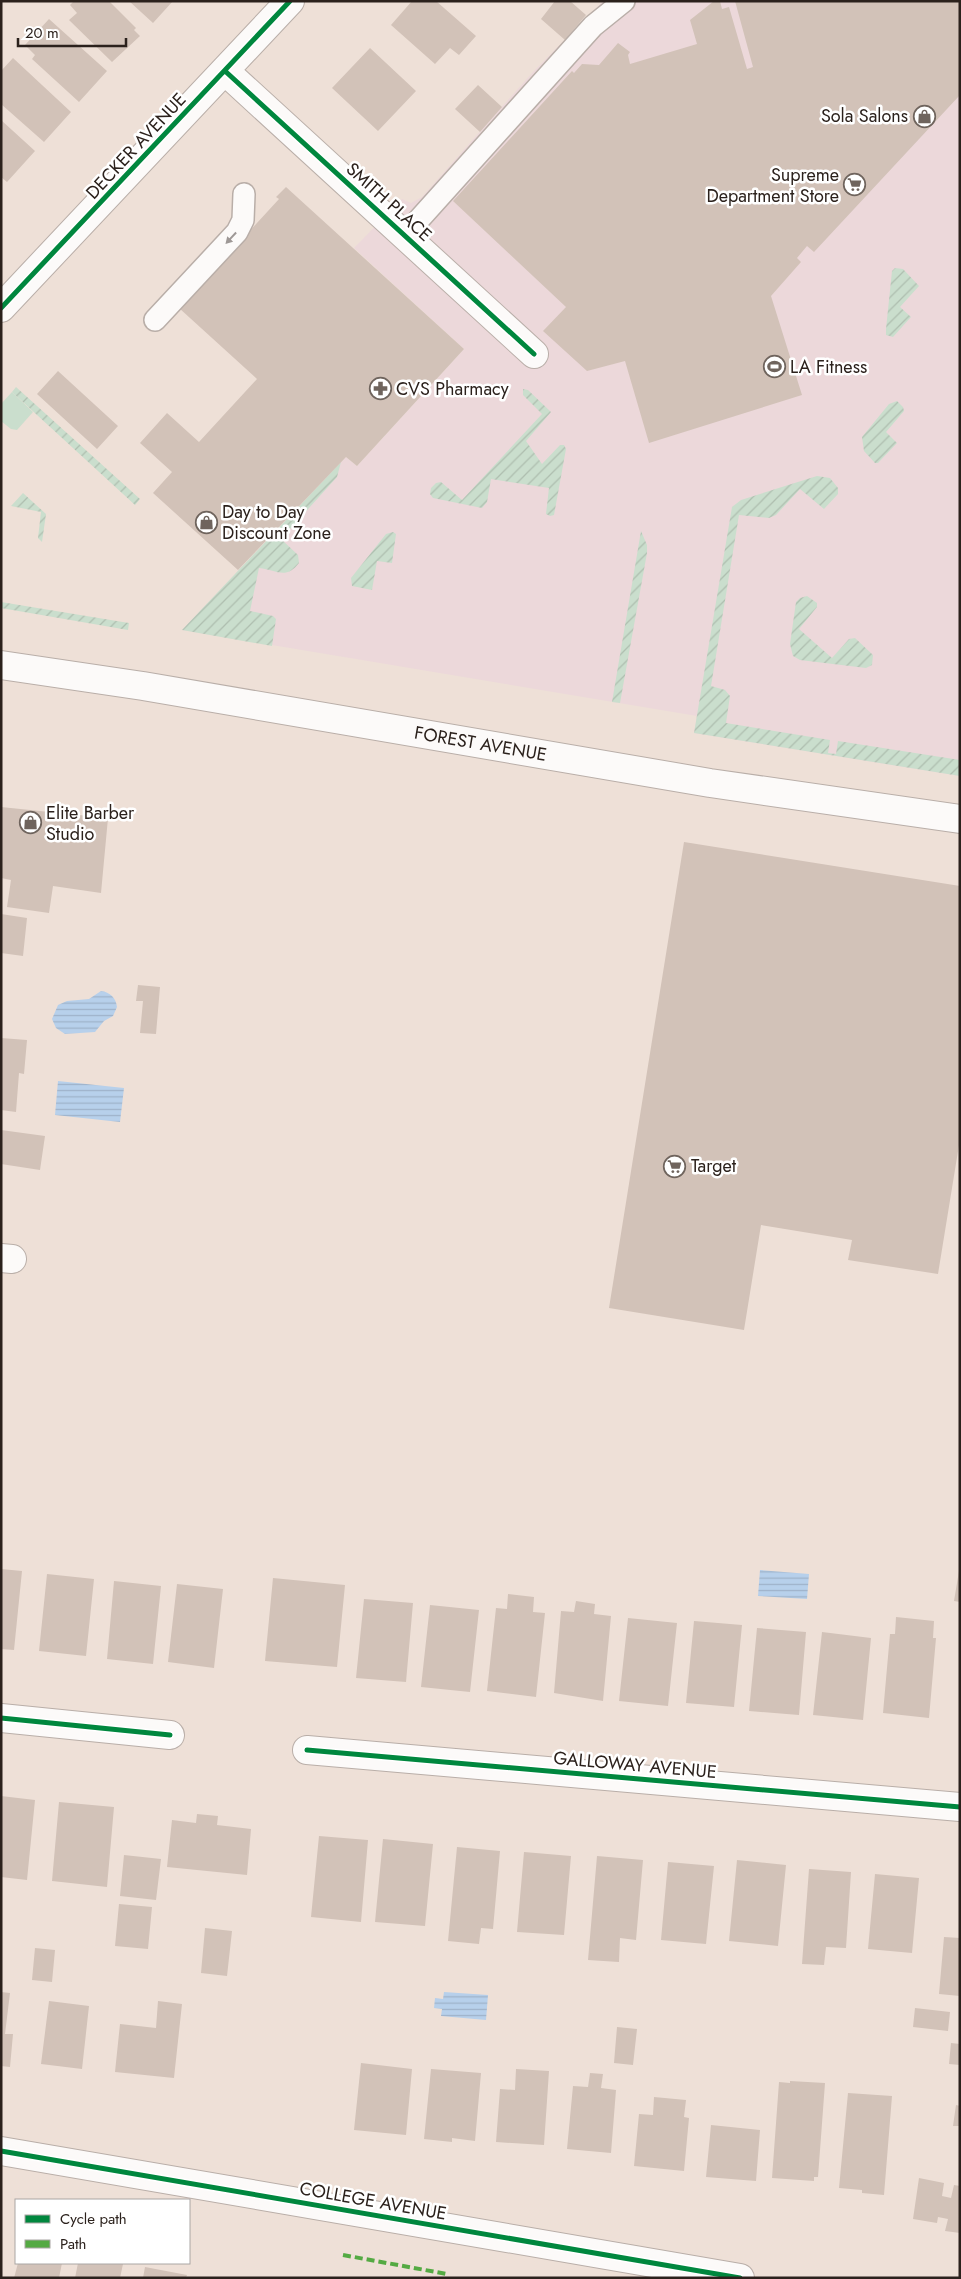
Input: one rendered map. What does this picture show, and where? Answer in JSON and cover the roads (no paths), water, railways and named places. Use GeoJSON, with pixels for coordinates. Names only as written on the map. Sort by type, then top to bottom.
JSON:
{"type":"FeatureCollection","features":[{"type":"Feature","properties":{"kind":"street","name":"DECKER AVENUE"},"geometry":{"type":"LineString","coordinates":[[1,308],[290,1]]}},
{"type":"Feature","properties":{"kind":"street","name":"SMITH PLACE"},"geometry":{"type":"LineString","coordinates":[[226,71],[534,354]]}},
{"type":"Feature","properties":{"kind":"street","name":"FOREST AVENUE"},"geometry":{"type":"LineString","coordinates":[[1,665],[143,686],[710,783],[960,819]]}},
{"type":"Feature","properties":{"kind":"street"},"geometry":{"type":"LineString","coordinates":[[1,1718],[170,1735]]}},
{"type":"Feature","properties":{"kind":"street","name":"GALLOWAY AVENUE"},"geometry":{"type":"LineString","coordinates":[[307,1750],[960,1807]]}},
{"type":"Feature","properties":{"kind":"street","name":"COLLEGE AVENUE"},"geometry":{"type":"LineString","coordinates":[[1,2151],[740,2278]]}},
{"type":"Feature","properties":{"kind":"lane"},"geometry":{"type":"LineString","coordinates":[[405,235],[592,26],[624,1]]}},
{"type":"Feature","properties":{"kind":"lane"},"geometry":{"type":"LineString","coordinates":[[155,320],[237,232],[243,220],[244,194]]}},
{"type":"Feature","properties":{"kind":"water"},"geometry":{"type":"Polygon","coordinates":[[[101,991],[112,996],[117,1007],[113,1016],[104,1021],[95,1032],[65,1034],[56,1028],[52,1019],[58,1005],[67,1001],[89,999],[101,991]]]}},
{"type":"Feature","properties":{"kind":"water"},"geometry":{"type":"Polygon","coordinates":[[[58,1081],[124,1088],[120,1122],[55,1115],[58,1081]]]}},
{"type":"Feature","properties":{"kind":"water"},"geometry":{"type":"Polygon","coordinates":[[[760,1570],[809,1574],[807,1599],[758,1596],[760,1570]]]}},
{"type":"Feature","properties":{"kind":"water"},"geometry":{"type":"Polygon","coordinates":[[[444,1992],[488,1995],[486,2020],[441,2016],[442,2009],[434,2008],[435,1998],[443,1999],[444,1992]]]}},
{"type":"Feature","properties":{"kind":"place","name":"Sola Salons"},"geometry":{"type":"Point","coordinates":[924,116]}},
{"type":"Feature","properties":{"kind":"place","name":"Supreme Department Store"},"geometry":{"type":"Point","coordinates":[855,185]}},
{"type":"Feature","properties":{"kind":"place","name":"LA Fitness"},"geometry":{"type":"Point","coordinates":[774,367]}},
{"type":"Feature","properties":{"kind":"place","name":"CVS Pharmacy"},"geometry":{"type":"Point","coordinates":[380,389]}},
{"type":"Feature","properties":{"kind":"place","name":"Day to Day Discount Zone"},"geometry":{"type":"Point","coordinates":[206,522]}},
{"type":"Feature","properties":{"kind":"place","name":"Elite Barber Studio"},"geometry":{"type":"Point","coordinates":[30,823]}},
{"type":"Feature","properties":{"kind":"place","name":"Target"},"geometry":{"type":"Point","coordinates":[675,1166]}}]}
